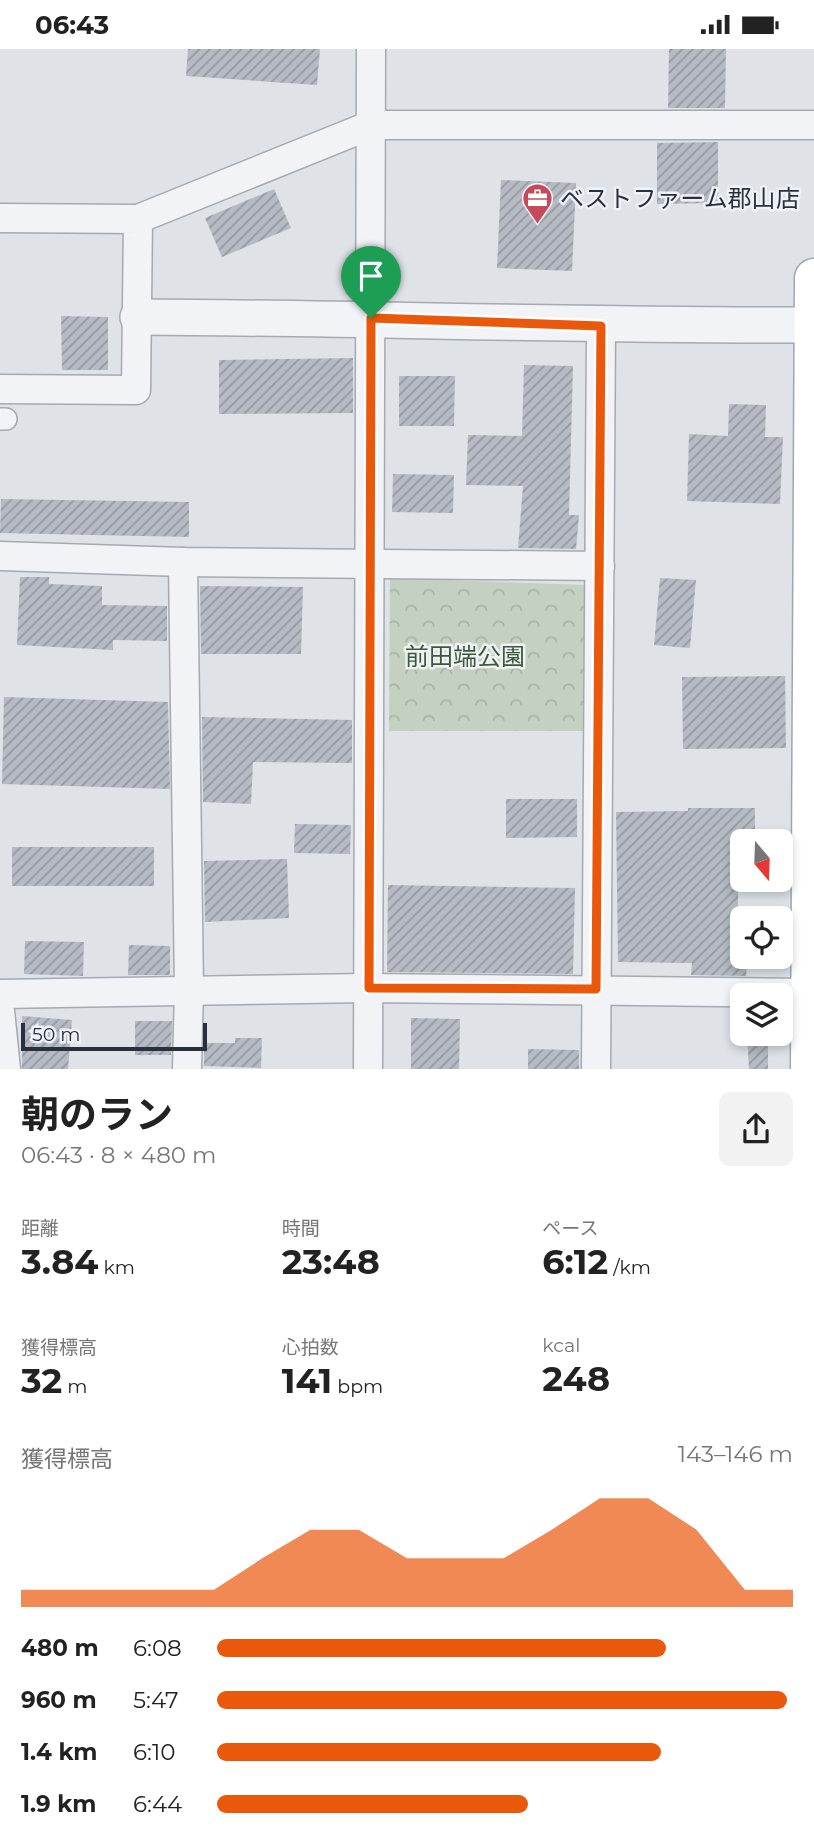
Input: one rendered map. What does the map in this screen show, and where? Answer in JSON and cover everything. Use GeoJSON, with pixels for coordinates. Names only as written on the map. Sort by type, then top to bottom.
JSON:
{"type":"FeatureCollection","features":[{"type":"Feature","properties":{"kind":"main road"},"geometry":{"type":"LineString","coordinates":[[810,1069],[814,278]]}},
{"type":"Feature","properties":{"kind":"street"},"geometry":{"type":"LineString","coordinates":[[368,1069],[371,49]]}},
{"type":"Feature","properties":{"kind":"street"},"geometry":{"type":"LineString","coordinates":[[0,218],[138,219],[371,125],[814,125]]}},
{"type":"Feature","properties":{"kind":"street"},"geometry":{"type":"LineString","coordinates":[[0,390],[136,390],[138,219]]}},
{"type":"Feature","properties":{"kind":"street"},"geometry":{"type":"LineString","coordinates":[[138,317],[371,318],[601,326],[814,325]]}},
{"type":"Feature","properties":{"kind":"street"},"geometry":{"type":"LineString","coordinates":[[596,1069],[601,326]]}},
{"type":"Feature","properties":{"kind":"street"},"geometry":{"type":"LineString","coordinates":[[0,556],[183,562],[370,561],[600,566]]}},
{"type":"Feature","properties":{"kind":"street"},"geometry":{"type":"LineString","coordinates":[[183,562],[189,989],[187,1069]]}},
{"type":"Feature","properties":{"kind":"street"},"geometry":{"type":"LineString","coordinates":[[0,994],[369,988],[812,993]]}},
{"type":"Feature","properties":{"kind":"street"},"geometry":{"type":"LineString","coordinates":[[0,1011],[6,1069]]}},
{"type":"Feature","properties":{"kind":"green space","name":"前田端公園"},"geometry":{"type":"Polygon","coordinates":[[[390,578],[587,585],[583,731],[389,731],[390,578]]]}},
{"type":"Feature","properties":{"kind":"building"},"geometry":{"type":"Polygon","coordinates":[[[188,49],[320,49],[317,85],[186,76],[188,49]]]}},
{"type":"Feature","properties":{"kind":"building"},"geometry":{"type":"Polygon","coordinates":[[[669,49],[726,49],[725,108],[668,108],[669,49]]]}},
{"type":"Feature","properties":{"kind":"building"},"geometry":{"type":"Polygon","coordinates":[[[718,142],[718,203],[657,204],[657,143],[718,142]]]}},
{"type":"Feature","properties":{"kind":"building","name":"ベストファーム郡山店"},"geometry":{"type":"Polygon","coordinates":[[[501,180],[576,183],[572,271],[497,268],[501,180]]]}},
{"type":"Feature","properties":{"kind":"building"},"geometry":{"type":"Polygon","coordinates":[[[274,189],[291,228],[222,257],[205,218],[274,189]]]}},
{"type":"Feature","properties":{"kind":"building"},"geometry":{"type":"Polygon","coordinates":[[[61,316],[108,317],[108,370],[62,370],[61,316]]]}},
{"type":"Feature","properties":{"kind":"building"},"geometry":{"type":"Polygon","coordinates":[[[353,358],[353,413],[219,414],[219,360],[353,358]]]}},
{"type":"Feature","properties":{"kind":"building"},"geometry":{"type":"Polygon","coordinates":[[[524,365],[573,366],[569,515],[579,515],[576,549],[518,548],[523,486],[466,485],[468,435],[522,436],[524,365]]]}},
{"type":"Feature","properties":{"kind":"building"},"geometry":{"type":"Polygon","coordinates":[[[399,376],[455,376],[454,426],[399,426],[399,376]]]}},
{"type":"Feature","properties":{"kind":"building"},"geometry":{"type":"Polygon","coordinates":[[[729,404],[766,405],[765,437],[783,437],[780,504],[687,501],[689,434],[728,436],[729,404]]]}},
{"type":"Feature","properties":{"kind":"building"},"geometry":{"type":"Polygon","coordinates":[[[393,474],[454,475],[453,513],[392,512],[393,474]]]}},
{"type":"Feature","properties":{"kind":"building"},"geometry":{"type":"Polygon","coordinates":[[[1,499],[189,502],[189,537],[0,533],[1,499]]]}},
{"type":"Feature","properties":{"kind":"building"},"geometry":{"type":"Polygon","coordinates":[[[20,577],[49,577],[49,584],[102,586],[102,605],[167,606],[167,641],[113,640],[113,650],[17,645],[20,577]]]}},
{"type":"Feature","properties":{"kind":"building"},"geometry":{"type":"Polygon","coordinates":[[[660,578],[696,580],[690,648],[654,645],[660,578]]]}},
{"type":"Feature","properties":{"kind":"building"},"geometry":{"type":"Polygon","coordinates":[[[200,586],[303,587],[301,654],[201,654],[200,586]]]}},
{"type":"Feature","properties":{"kind":"building"},"geometry":{"type":"Polygon","coordinates":[[[785,676],[786,748],[683,749],[682,677],[785,676]]]}},
{"type":"Feature","properties":{"kind":"building"},"geometry":{"type":"Polygon","coordinates":[[[4,697],[168,702],[170,789],[2,784],[4,697]]]}},
{"type":"Feature","properties":{"kind":"building"},"geometry":{"type":"Polygon","coordinates":[[[202,717],[352,720],[352,763],[253,762],[251,804],[203,802],[202,717]]]}},
{"type":"Feature","properties":{"kind":"building"},"geometry":{"type":"Polygon","coordinates":[[[506,799],[577,799],[577,837],[506,838],[506,799]]]}},
{"type":"Feature","properties":{"kind":"building"},"geometry":{"type":"Polygon","coordinates":[[[688,808],[755,808],[755,829],[730,829],[730,893],[738,893],[738,906],[730,906],[730,969],[746,969],[746,976],[691,975],[692,963],[618,962],[616,812],[688,811],[688,808]]]}},
{"type":"Feature","properties":{"kind":"building"},"geometry":{"type":"Polygon","coordinates":[[[295,824],[351,825],[350,854],[294,853],[295,824]]]}},
{"type":"Feature","properties":{"kind":"building"},"geometry":{"type":"Polygon","coordinates":[[[12,847],[154,847],[154,886],[12,886],[12,847]]]}},
{"type":"Feature","properties":{"kind":"building"},"geometry":{"type":"Polygon","coordinates":[[[287,859],[289,918],[205,922],[204,861],[287,859]]]}},
{"type":"Feature","properties":{"kind":"building"},"geometry":{"type":"Polygon","coordinates":[[[388,885],[575,888],[573,974],[387,972],[388,885]]]}},
{"type":"Feature","properties":{"kind":"building"},"geometry":{"type":"Polygon","coordinates":[[[25,941],[84,942],[83,976],[24,974],[25,941]]]}},
{"type":"Feature","properties":{"kind":"building"},"geometry":{"type":"Polygon","coordinates":[[[129,945],[170,946],[170,975],[128,975],[129,945]]]}},
{"type":"Feature","properties":{"kind":"building"},"geometry":{"type":"Polygon","coordinates":[[[22,1016],[72,1020],[68,1069],[22,1069],[22,1016]]]}},
{"type":"Feature","properties":{"kind":"building"},"geometry":{"type":"Polygon","coordinates":[[[411,1018],[460,1019],[459,1069],[411,1069],[411,1018]]]}},
{"type":"Feature","properties":{"kind":"building"},"geometry":{"type":"Polygon","coordinates":[[[135,1021],[172,1021],[171,1055],[135,1055],[135,1021]]]}},
{"type":"Feature","properties":{"kind":"building"},"geometry":{"type":"Polygon","coordinates":[[[235,1038],[262,1038],[261,1068],[204,1066],[204,1043],[235,1043],[235,1038]]]}},
{"type":"Feature","properties":{"kind":"building"},"geometry":{"type":"Polygon","coordinates":[[[748,1046],[768,1046],[768,1069],[749,1069],[748,1046]]]}},
{"type":"Feature","properties":{"kind":"building"},"geometry":{"type":"Polygon","coordinates":[[[528,1049],[579,1050],[579,1069],[528,1069],[528,1049]]]}},
{"type":"Feature","properties":{"kind":"place","name":"ベストファーム郡山店"},"geometry":{"type":"Point","coordinates":[537,225]}},
{"type":"Feature","properties":{"kind":"route"},"geometry":{"type":"LineString","coordinates":[[371,318],[601,326],[596,989],[369,988],[371,318]]}}]}
